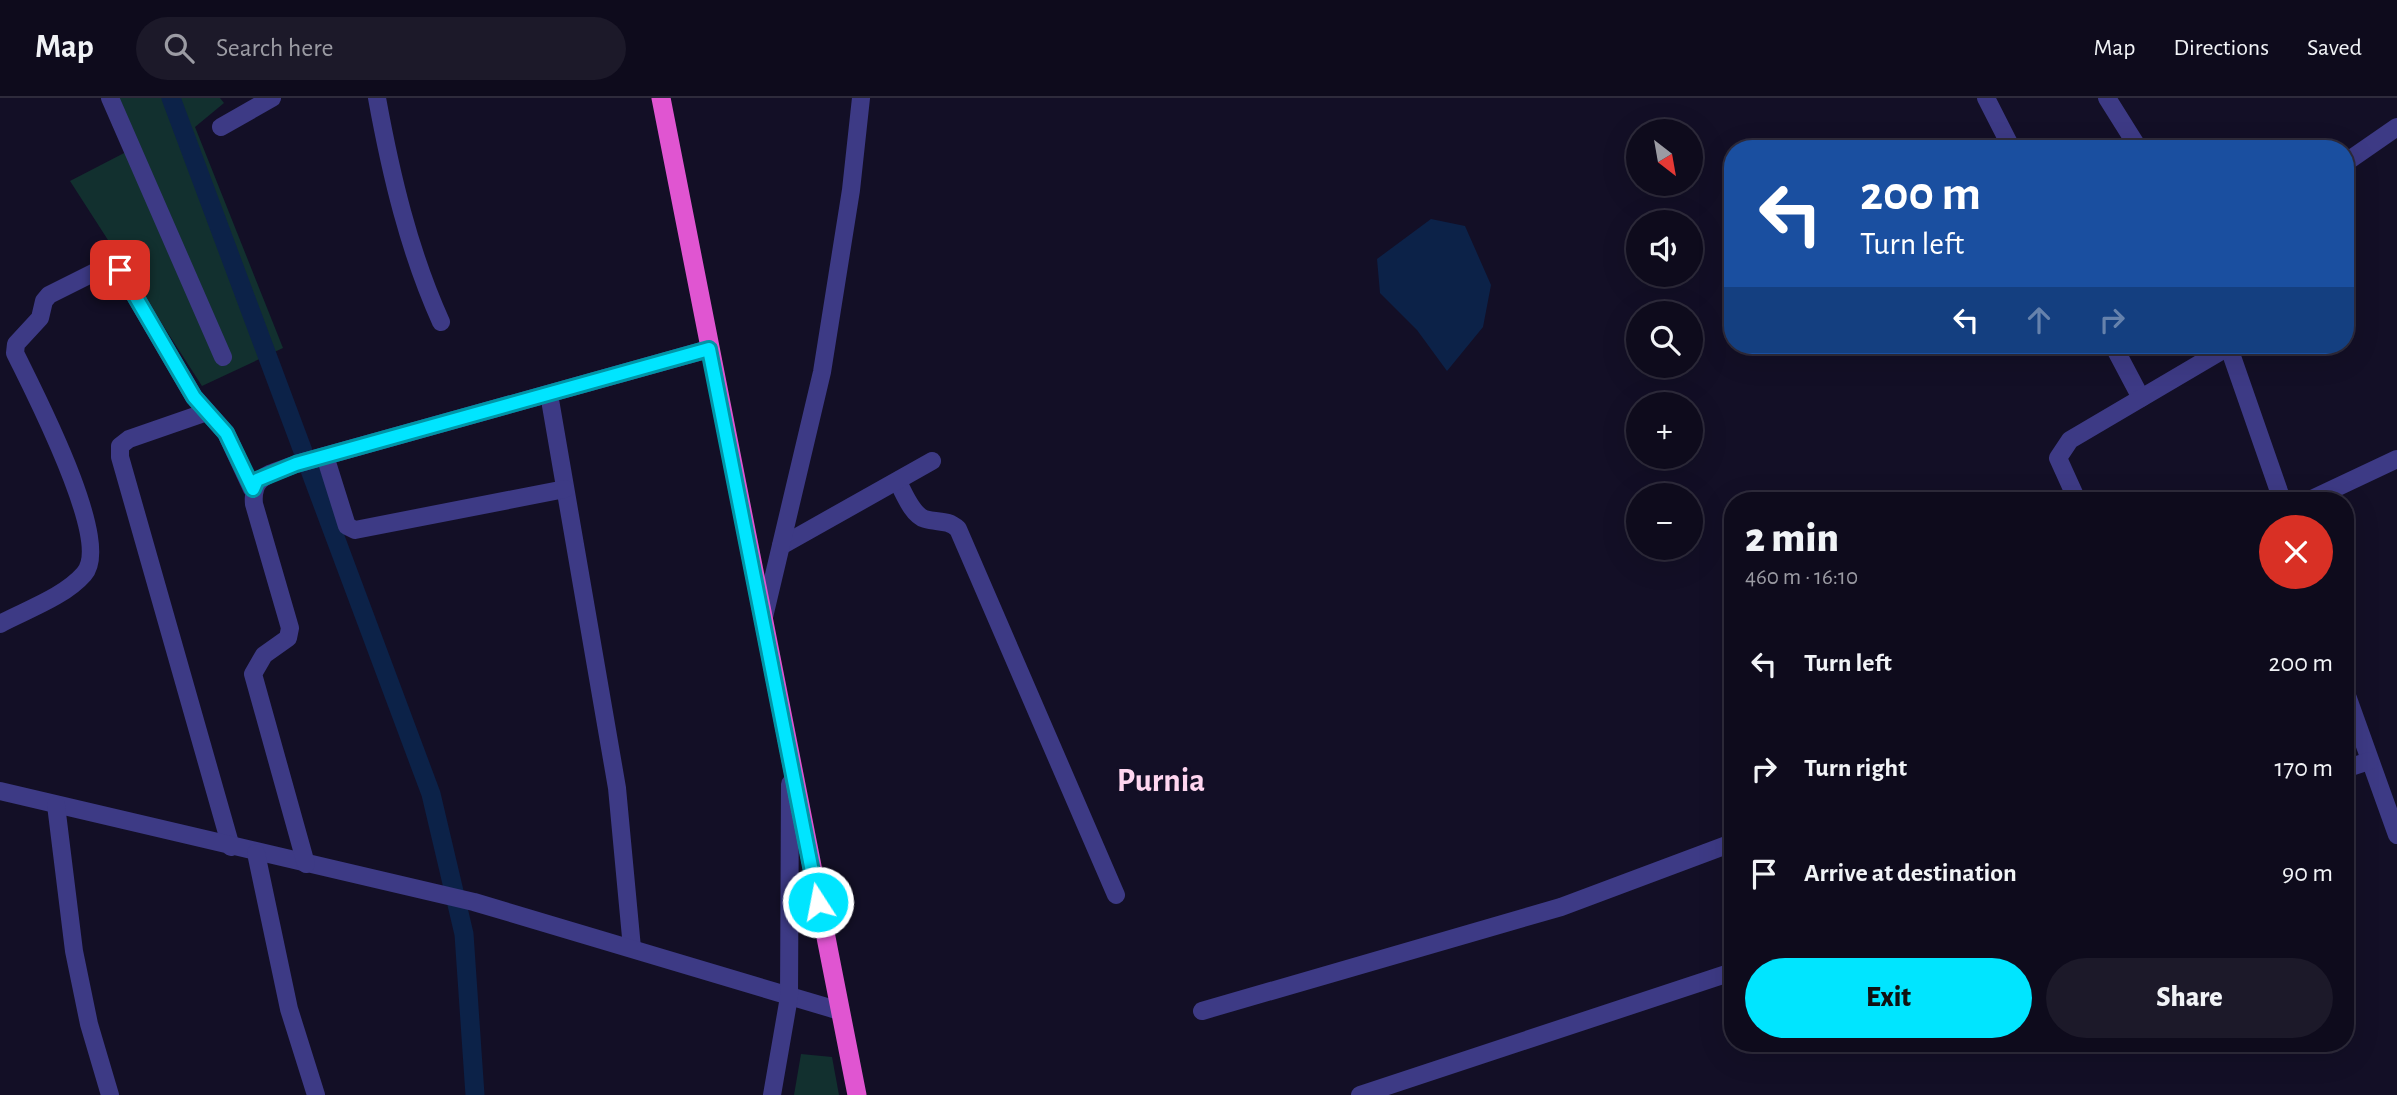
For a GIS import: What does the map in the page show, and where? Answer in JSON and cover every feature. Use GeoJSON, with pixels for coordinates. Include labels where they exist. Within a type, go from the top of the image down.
{"type":"FeatureCollection","features":[{"type":"Feature","properties":{"kind":"highway"},"geometry":{"type":"LineString","coordinates":[[660,98],[857,1095]]}},
{"type":"Feature","properties":{"kind":"street"},"geometry":{"type":"LineString","coordinates":[[110,98],[223,357]]}},
{"type":"Feature","properties":{"kind":"street"},"geometry":{"type":"LineString","coordinates":[[221,127],[272,98]]}},
{"type":"Feature","properties":{"kind":"street"},"geometry":{"type":"LineString","coordinates":[[377,98],[388,158],[420,275],[441,322]]}},
{"type":"Feature","properties":{"kind":"street"},"geometry":{"type":"LineString","coordinates":[[764,617],[822,372],[851,190],[861,98]]}},
{"type":"Feature","properties":{"kind":"street"},"geometry":{"type":"LineString","coordinates":[[1986,98],[2007,140]]}},
{"type":"Feature","properties":{"kind":"street"},"geometry":{"type":"LineString","coordinates":[[2112,100],[2133,140]]}},
{"type":"Feature","properties":{"kind":"street"},"geometry":{"type":"LineString","coordinates":[[2354,157],[2397,127]]}},
{"type":"Feature","properties":{"kind":"street"},"geometry":{"type":"LineString","coordinates":[[0,624],[63,590],[83,575],[92,555],[65,456],[16,353],[8,348],[40,318],[44,301],[49,295],[101,269],[113,267],[120,270],[205,413],[226,433],[253,489],[290,628],[288,638],[264,655],[253,674],[306,864]]}},
{"type":"Feature","properties":{"kind":"street"},"geometry":{"type":"LineString","coordinates":[[253,489],[257,480],[296,464],[709,349]]}},
{"type":"Feature","properties":{"kind":"street"},"geometry":{"type":"LineString","coordinates":[[2118,354],[2141,398]]}},
{"type":"Feature","properties":{"kind":"street"},"geometry":{"type":"LineString","coordinates":[[2073,492],[2058,458],[2061,449],[2070,440],[2215,354]]}},
{"type":"Feature","properties":{"kind":"street"},"geometry":{"type":"LineString","coordinates":[[2231,354],[2279,492]]}},
{"type":"Feature","properties":{"kind":"street"},"geometry":{"type":"LineString","coordinates":[[549,394],[617,788],[632,948]]}},
{"type":"Feature","properties":{"kind":"street"},"geometry":{"type":"LineString","coordinates":[[205,413],[129,439],[120,446],[120,457],[231,847]]}},
{"type":"Feature","properties":{"kind":"street"},"geometry":{"type":"LineString","coordinates":[[320,458],[347,526],[355,530],[565,489]]}},
{"type":"Feature","properties":{"kind":"street"},"geometry":{"type":"LineString","coordinates":[[2327,492],[2397,459]]}},
{"type":"Feature","properties":{"kind":"street"},"geometry":{"type":"LineString","coordinates":[[781,546],[932,461]]}},
{"type":"Feature","properties":{"kind":"street"},"geometry":{"type":"LineString","coordinates":[[898,482],[916,513],[923,519],[945,521],[958,529],[1116,895]]}},
{"type":"Feature","properties":{"kind":"street"},"geometry":{"type":"LineString","coordinates":[[2354,717],[2397,835]]}},
{"type":"Feature","properties":{"kind":"street"},"geometry":{"type":"LineString","coordinates":[[2354,766],[2369,761]]}},
{"type":"Feature","properties":{"kind":"street"},"geometry":{"type":"LineString","coordinates":[[772,1095],[789,997],[790,766]]}},
{"type":"Feature","properties":{"kind":"street"},"geometry":{"type":"LineString","coordinates":[[0,791],[474,902],[840,1011]]}},
{"type":"Feature","properties":{"kind":"street"},"geometry":{"type":"LineString","coordinates":[[57,804],[74,951],[89,1024],[110,1095]]}},
{"type":"Feature","properties":{"kind":"street"},"geometry":{"type":"LineString","coordinates":[[1202,1011],[1561,907],[1724,846]]}},
{"type":"Feature","properties":{"kind":"street"},"geometry":{"type":"LineString","coordinates":[[256,853],[289,1009],[316,1095]]}},
{"type":"Feature","properties":{"kind":"street"},"geometry":{"type":"LineString","coordinates":[[1360,1095],[1724,975]]}},
{"type":"Feature","properties":{"kind":"green space"},"geometry":{"type":"Polygon","coordinates":[[[101,98],[220,98],[224,103],[195,127],[283,348],[202,386],[70,181],[128,151],[101,98]]]}},
{"type":"Feature","properties":{"kind":"green space"},"geometry":{"type":"Polygon","coordinates":[[[801,1054],[832,1057],[839,1095],[794,1095],[801,1054]]]}},
{"type":"Feature","properties":{"kind":"water"},"geometry":{"type":"Polygon","coordinates":[[[1431,219],[1465,226],[1491,285],[1483,327],[1447,371],[1417,330],[1380,293],[1377,259],[1431,219]]]}},
{"type":"Feature","properties":{"kind":"waterway"},"geometry":{"type":"LineString","coordinates":[[171,98],[431,794],[464,934],[475,1095]]}},
{"type":"Feature","properties":{"kind":"district","name":"Purnia"},"geometry":{"type":"Point","coordinates":[1161,781]}},
{"type":"Feature","properties":{"kind":"route"},"geometry":{"type":"LineString","coordinates":[[120,270],[167,346],[194,397],[205,413],[226,433],[253,489],[257,480],[296,464],[709,349],[764,617],[790,766],[818,902]]}}]}
